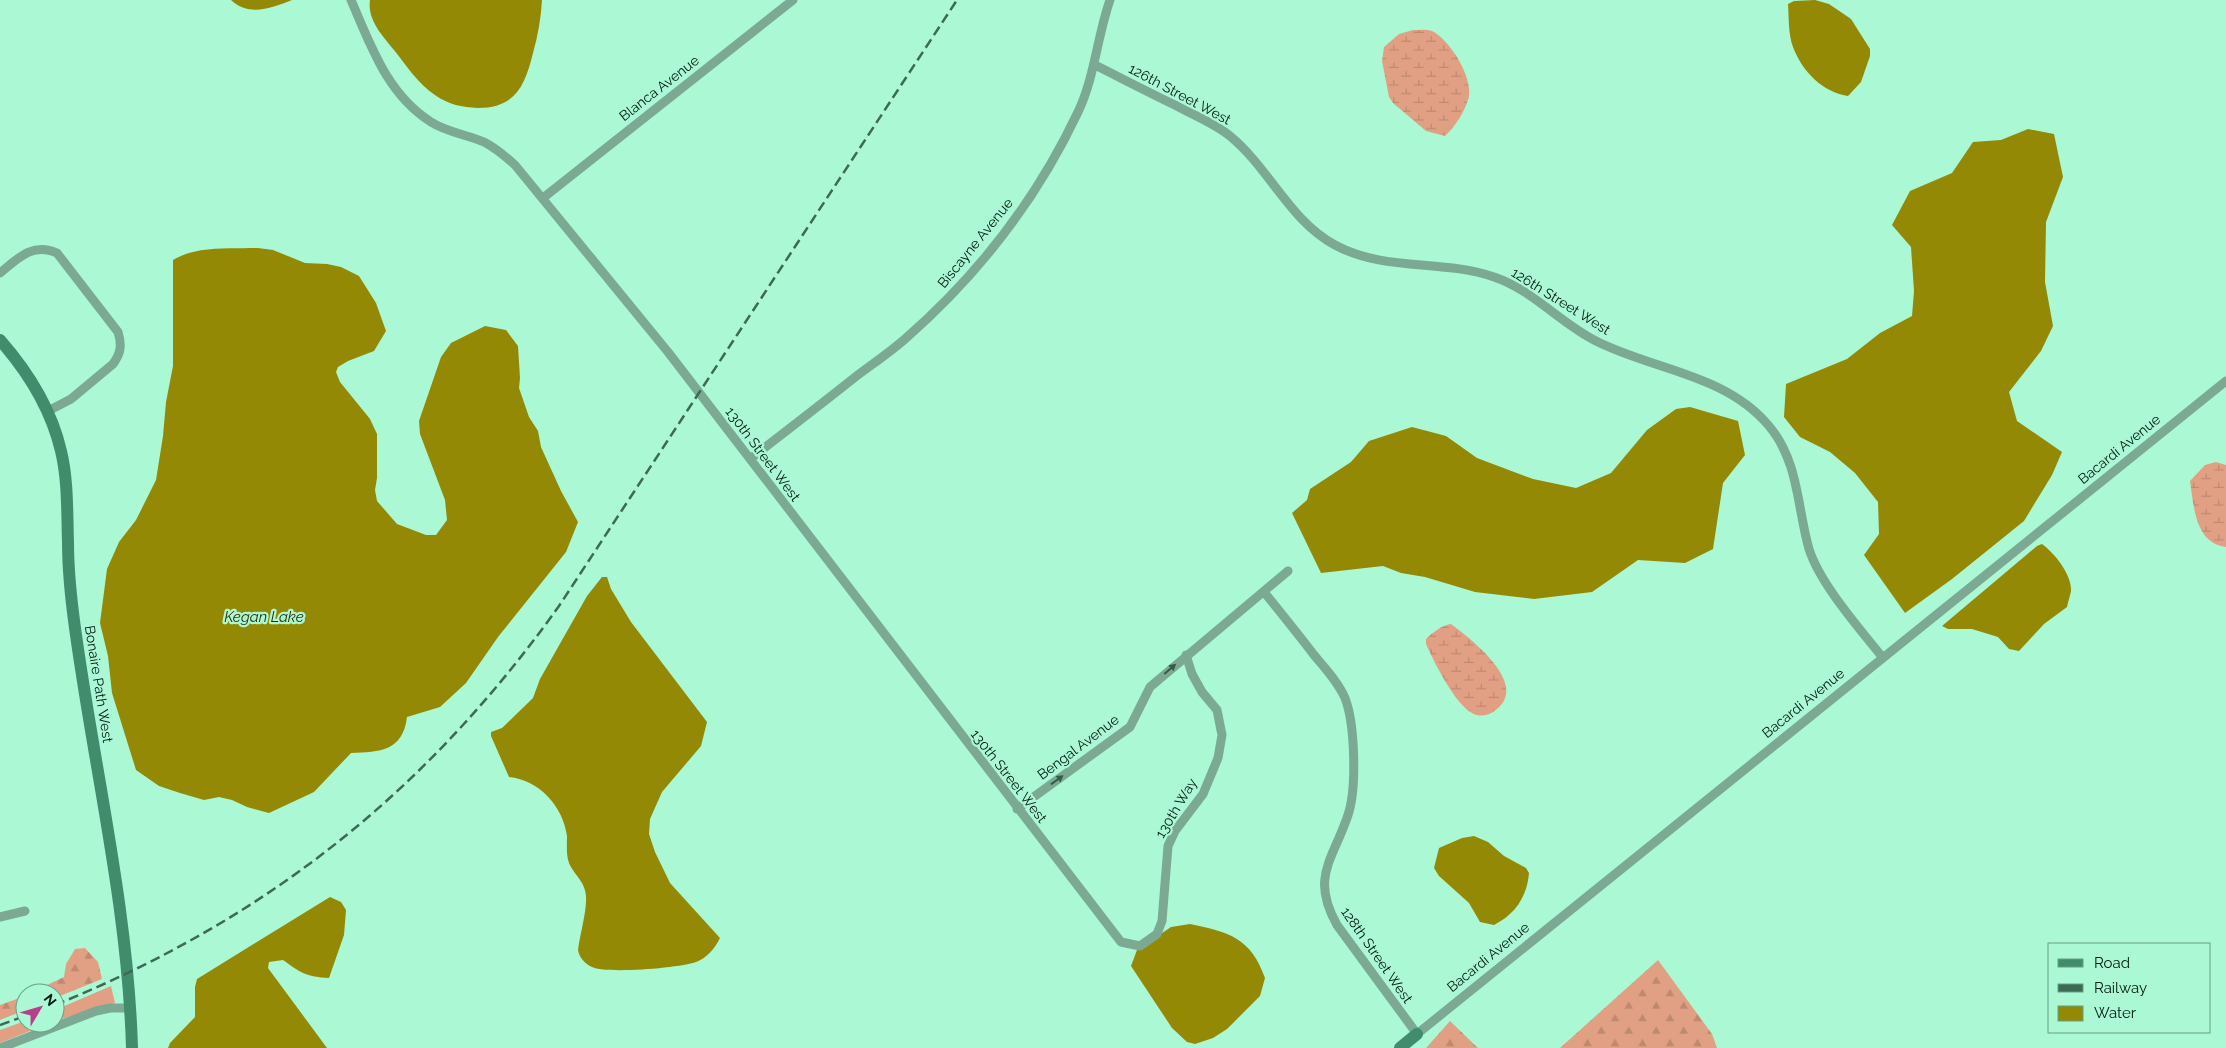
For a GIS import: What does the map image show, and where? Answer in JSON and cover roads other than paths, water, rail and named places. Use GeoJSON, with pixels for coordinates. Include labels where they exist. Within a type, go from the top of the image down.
{"type":"FeatureCollection","features":[{"type":"Feature","properties":{"kind":"street","name":"130th Street West"},"geometry":{"type":"LineString","coordinates":[[351,0],[379,64],[399,94],[432,123],[486,143],[515,165],[668,352],[1120,942],[1140,946]]}},
{"type":"Feature","properties":{"kind":"street","name":"Blanca Avenue"},"geometry":{"type":"LineString","coordinates":[[543,198],[793,0]]}},
{"type":"Feature","properties":{"kind":"street","name":"Biscayne Avenue"},"geometry":{"type":"LineString","coordinates":[[750,459],[904,340],[948,299],[980,263],[1017,216],[1049,166],[1078,111],[1095,65],[1110,0]]}},
{"type":"Feature","properties":{"kind":"street","name":"126th Street West"},"geometry":{"type":"LineString","coordinates":[[1095,65],[1205,121],[1229,136],[1256,161],[1296,216],[1315,233],[1337,246],[1382,262],[1455,267],[1496,277],[1525,292],[1569,325],[1597,342],[1716,386],[1745,402],[1770,427],[1788,457],[1795,479],[1810,550],[1820,574],[1882,658]]}},
{"type":"Feature","properties":{"kind":"street"},"geometry":{"type":"LineString","coordinates":[[0,273],[20,256],[33,249],[49,250],[57,254],[110,319],[118,332],[121,346],[118,357],[113,364],[71,399],[48,411]]}},
{"type":"Feature","properties":{"kind":"street","name":"Bonaire Path West"},"geometry":{"type":"LineString","coordinates":[[0,340],[33,382],[48,411],[61,452],[65,473],[71,602],[126,955],[132,1048]]}},
{"type":"Feature","properties":{"kind":"street","name":"Bacardi Avenue"},"geometry":{"type":"LineString","coordinates":[[1400,1048],[2226,381]]}},
{"type":"Feature","properties":{"kind":"street","name":"Bengal Avenue"},"geometry":{"type":"LineString","coordinates":[[1017,809],[1130,727],[1150,687],[1288,571]]}},
{"type":"Feature","properties":{"kind":"street","name":"128th Street West"},"geometry":{"type":"LineString","coordinates":[[1264,592],[1335,680],[1351,719],[1354,790],[1349,814],[1325,872],[1323,890],[1327,908],[1336,925],[1417,1034]]}},
{"type":"Feature","properties":{"kind":"street","name":"130th Way"},"geometry":{"type":"LineString","coordinates":[[1140,946],[1157,934],[1162,921],[1168,846],[1175,831],[1203,794],[1218,758],[1222,735],[1217,710],[1196,680],[1186,655]]}},
{"type":"Feature","properties":{"kind":"street"},"geometry":{"type":"LineString","coordinates":[[0,917],[25,911]]}},
{"type":"Feature","properties":{"kind":"street"},"geometry":{"type":"LineString","coordinates":[[0,1048],[96,1011],[110,1008],[130,1008]]}},
{"type":"Feature","properties":{"kind":"water"},"geometry":{"type":"Polygon","coordinates":[[[231,0],[292,0],[277,6],[253,10],[238,5],[231,0]]]}},
{"type":"Feature","properties":{"kind":"water"},"geometry":{"type":"Polygon","coordinates":[[[370,0],[542,0],[536,40],[530,65],[522,84],[510,99],[502,104],[491,107],[461,106],[440,98],[429,91],[418,80],[381,33],[373,21],[370,0]]]}},
{"type":"Feature","properties":{"kind":"water"},"geometry":{"type":"Polygon","coordinates":[[[1815,0],[1829,4],[1851,19],[1870,49],[1870,56],[1861,82],[1848,96],[1830,90],[1814,79],[1797,56],[1791,42],[1788,4],[1794,1],[1815,0]]]}},
{"type":"Feature","properties":{"kind":"water"},"geometry":{"type":"Polygon","coordinates":[[[2028,129],[2054,134],[2063,177],[2046,222],[2045,282],[2053,326],[2041,351],[2009,392],[2017,421],[2062,452],[2052,475],[2024,521],[1952,579],[1905,613],[1864,555],[1879,534],[1878,502],[1855,473],[1830,452],[1800,437],[1784,417],[1786,384],[1847,359],[1880,333],[1912,316],[1914,291],[1911,247],[1892,225],[1910,191],[1952,173],[1973,142],[2001,140],[2028,129]]]}},
{"type":"Feature","properties":{"kind":"water","name":"Kegan Lake"},"geometry":{"type":"Polygon","coordinates":[[[258,248],[273,250],[305,263],[341,267],[359,276],[376,303],[386,331],[374,351],[348,361],[338,367],[336,372],[340,382],[370,419],[377,434],[377,478],[375,490],[377,501],[397,524],[426,535],[436,535],[447,520],[445,500],[420,434],[419,421],[441,357],[451,343],[485,326],[506,330],[518,346],[519,388],[529,417],[538,431],[541,447],[561,491],[578,522],[566,552],[498,637],[466,683],[440,707],[407,717],[401,737],[395,743],[380,750],[351,753],[314,792],[269,813],[219,797],[204,800],[180,793],[159,786],[136,770],[112,693],[108,656],[100,623],[107,569],[119,542],[136,520],[156,480],[166,402],[173,366],[173,260],[183,255],[203,250],[258,248]]]}},
{"type":"Feature","properties":{"kind":"water"},"geometry":{"type":"Polygon","coordinates":[[[1690,407],[1738,421],[1745,455],[1723,483],[1713,549],[1685,563],[1638,560],[1592,592],[1534,599],[1475,592],[1425,577],[1401,573],[1383,566],[1321,573],[1292,513],[1307,500],[1310,489],[1351,462],[1369,441],[1412,427],[1446,436],[1477,458],[1533,479],[1576,488],[1611,473],[1647,430],[1676,409],[1690,407]]]}},
{"type":"Feature","properties":{"kind":"water"},"geometry":{"type":"Polygon","coordinates":[[[2042,544],[2057,558],[2069,578],[2071,591],[2067,607],[2044,624],[2019,651],[2009,649],[1998,637],[1972,629],[1948,629],[1942,626],[2037,546],[2042,544]]]}},
{"type":"Feature","properties":{"kind":"water"},"geometry":{"type":"Polygon","coordinates":[[[602,577],[607,577],[611,589],[631,622],[707,722],[701,746],[662,792],[650,819],[649,834],[655,852],[670,883],[720,938],[707,955],[696,962],[688,964],[612,970],[592,967],[583,960],[578,950],[586,896],[582,882],[569,863],[565,825],[548,796],[530,783],[509,777],[491,736],[491,732],[502,728],[533,698],[540,679],[587,596],[602,577]]]}},
{"type":"Feature","properties":{"kind":"water"},"geometry":{"type":"Polygon","coordinates":[[[1474,836],[1488,842],[1504,856],[1526,868],[1529,873],[1526,889],[1519,904],[1502,921],[1494,925],[1480,922],[1469,903],[1439,876],[1434,868],[1439,848],[1462,838],[1474,836]]]}},
{"type":"Feature","properties":{"kind":"water"},"geometry":{"type":"Polygon","coordinates":[[[330,897],[341,902],[346,910],[344,935],[329,978],[304,974],[283,960],[269,962],[268,968],[327,1048],[168,1048],[170,1043],[195,1017],[195,987],[197,979],[330,897]]]}},
{"type":"Feature","properties":{"kind":"water"},"geometry":{"type":"Polygon","coordinates":[[[1190,924],[1216,930],[1237,939],[1253,954],[1265,978],[1260,996],[1227,1029],[1213,1038],[1195,1044],[1187,1042],[1172,1028],[1131,966],[1137,950],[1171,927],[1190,924]]]}},
{"type":"Feature","properties":{"kind":"railway"},"geometry":{"type":"LineString","coordinates":[[65,1001],[132,971],[204,933],[273,890],[337,843],[397,791],[454,735],[508,673],[559,606],[957,0]]}},
{"type":"Feature","properties":{"kind":"railway"},"geometry":{"type":"LineString","coordinates":[[0,1025],[15,1020]]}}]}
